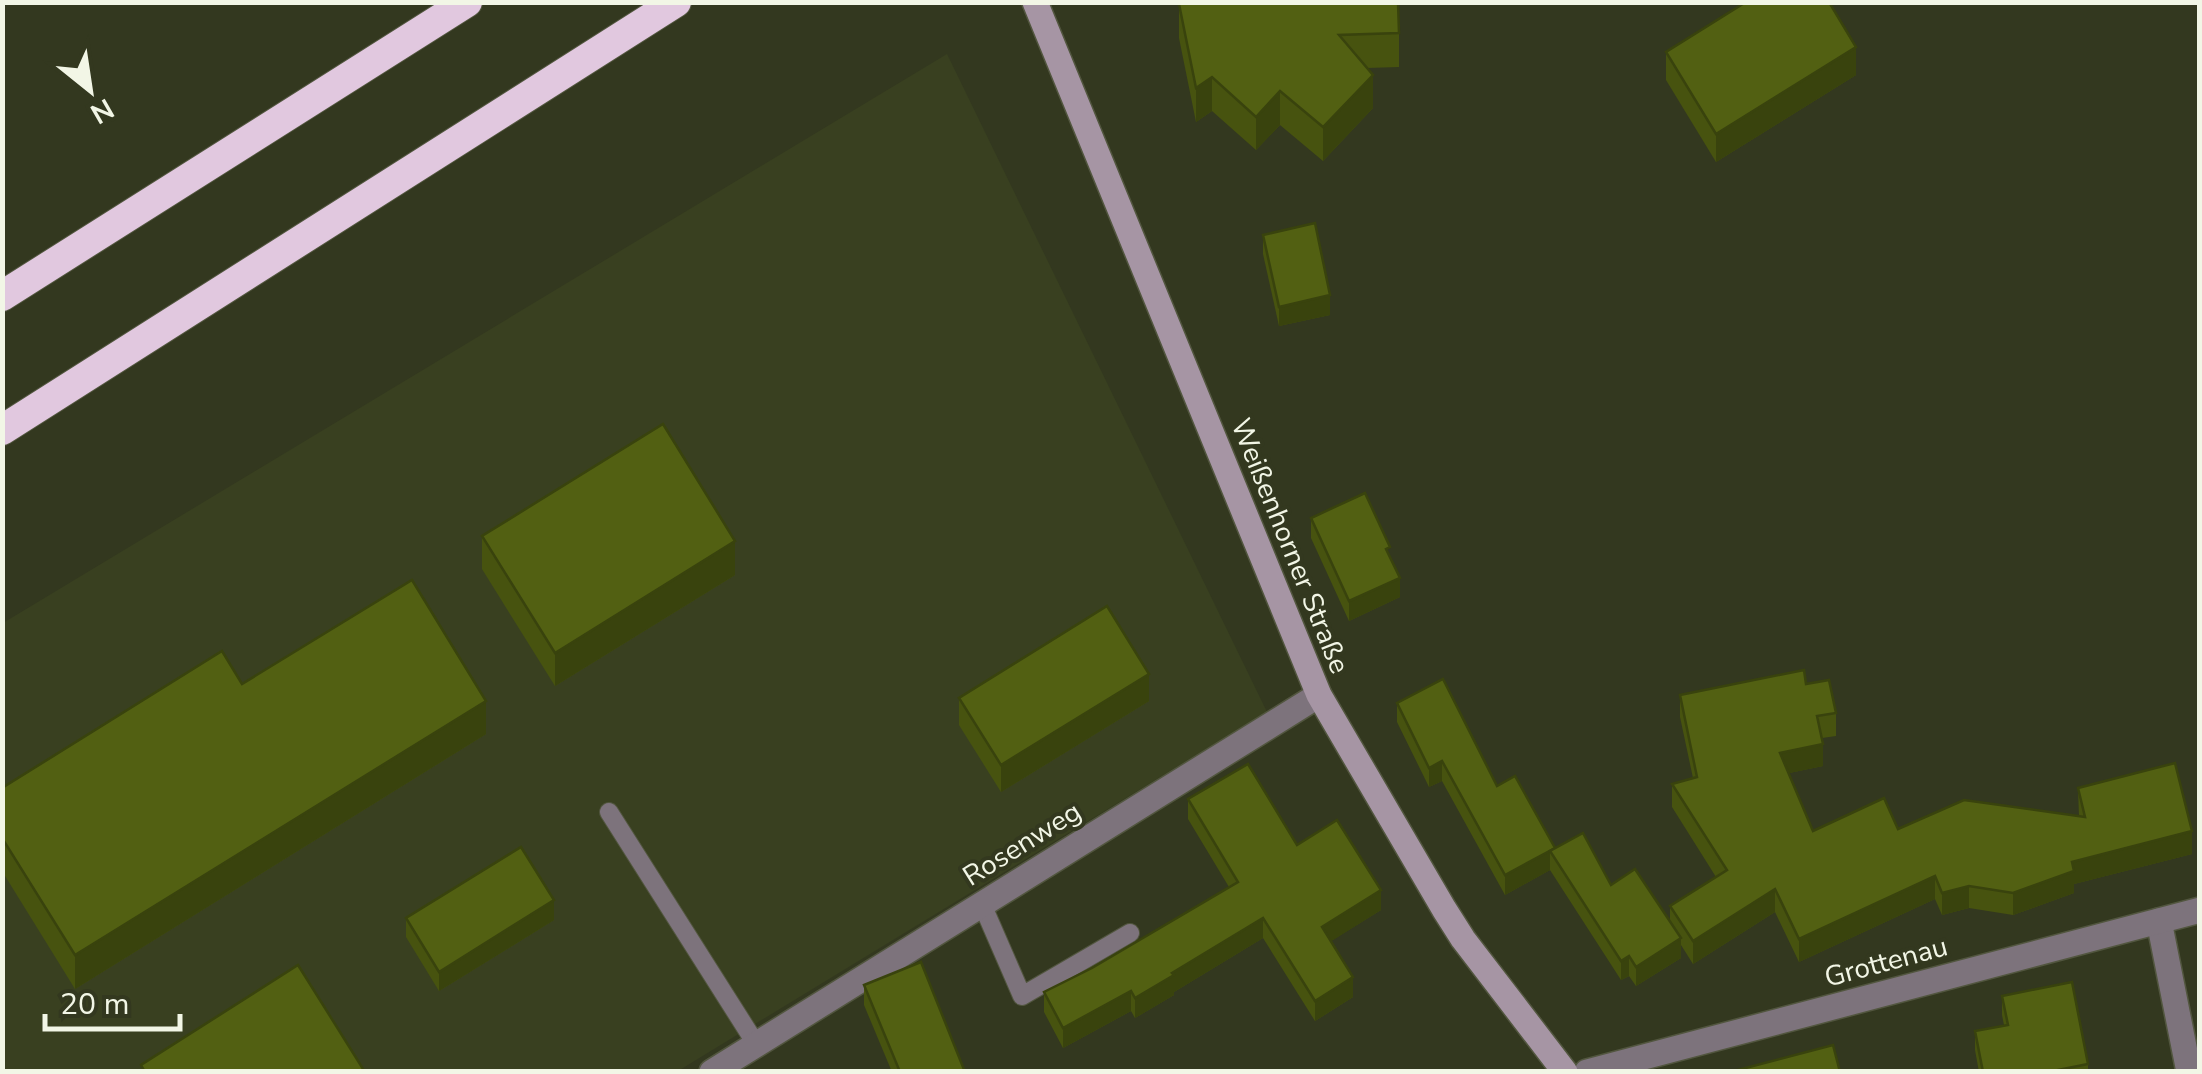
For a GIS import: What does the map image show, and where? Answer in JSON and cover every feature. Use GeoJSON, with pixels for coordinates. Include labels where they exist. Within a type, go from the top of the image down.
{"type":"FeatureCollection","features":[{"type":"Feature","properties":{"kind":"highway"},"geometry":{"type":"LineString","coordinates":[[2,296],[468,2]]}},
{"type":"Feature","properties":{"kind":"highway"},"geometry":{"type":"LineString","coordinates":[[2,430],[676,2]]}},
{"type":"Feature","properties":{"kind":"main road","name":"Weißenhorner Straße"},"geometry":{"type":"LineString","coordinates":[[1035,2],[1319,695],[1463,939],[1564,1072]]}},
{"type":"Feature","properties":{"kind":"street","name":"Rosenweg"},"geometry":{"type":"LineString","coordinates":[[712,1072],[1319,695]]}},
{"type":"Feature","properties":{"kind":"street","name":"Grottenau"},"geometry":{"type":"LineString","coordinates":[[1587,1072],[2200,910]]}},
{"type":"Feature","properties":{"kind":"street"},"geometry":{"type":"LineString","coordinates":[[2159,921],[2188,1072]]}},
{"type":"Feature","properties":{"kind":"lane"},"geometry":{"type":"LineString","coordinates":[[610,812],[756,1044]]}},
{"type":"Feature","properties":{"kind":"lane"},"geometry":{"type":"LineString","coordinates":[[982,904],[1022,996],[1130,933]]}},
{"type":"Feature","properties":{"kind":"shaded area"},"geometry":{"type":"Polygon","coordinates":[[[947,54],[1267,712],[678,1071],[3,1072],[3,623],[947,54]]]}},
{"type":"Feature","properties":{"kind":"building"},"geometry":{"type":"Polygon","coordinates":[[[1398,2],[1399,33],[1339,35],[1373,75],[1323,127],[1280,91],[1256,117],[1212,77],[1196,88],[1179,4],[1398,2]]]}},
{"type":"Feature","properties":{"kind":"building"},"geometry":{"type":"Polygon","coordinates":[[[1746,2],[1829,2],[1856,47],[1716,134],[1666,52],[1746,2]]]}},
{"type":"Feature","properties":{"kind":"building"},"geometry":{"type":"Polygon","coordinates":[[[1315,223],[1330,295],[1279,307],[1263,235],[1315,223]]]}},
{"type":"Feature","properties":{"kind":"building"},"geometry":{"type":"Polygon","coordinates":[[[663,424],[735,541],[555,653],[482,536],[663,424]]]}},
{"type":"Feature","properties":{"kind":"building"},"geometry":{"type":"Polygon","coordinates":[[[1365,493],[1400,578],[1349,601],[1311,518],[1365,493]]]}},
{"type":"Feature","properties":{"kind":"building"},"geometry":{"type":"Polygon","coordinates":[[[412,580],[486,701],[75,955],[2,838],[2,788],[222,651],[242,684],[412,580]]]}},
{"type":"Feature","properties":{"kind":"building"},"geometry":{"type":"Polygon","coordinates":[[[1107,606],[1149,674],[1001,765],[959,698],[1107,606]]]}},
{"type":"Feature","properties":{"kind":"building"},"geometry":{"type":"Polygon","coordinates":[[[1804,670],[1806,684],[1829,680],[1836,713],[1817,716],[1823,744],[1780,753],[1813,831],[1884,798],[1898,829],[1964,800],[2085,817],[2078,788],[2175,763],[2192,831],[2072,862],[2074,871],[2013,893],[1969,886],[1942,893],[1935,876],[1799,939],[1775,889],[1693,941],[1670,906],[1727,870],[1672,784],[1697,777],[1680,695],[1804,670]]]}},
{"type":"Feature","properties":{"kind":"building"},"geometry":{"type":"Polygon","coordinates":[[[1443,679],[1497,786],[1515,776],[1555,848],[1505,875],[1442,761],[1429,768],[1397,703],[1443,679]]]}},
{"type":"Feature","properties":{"kind":"building"},"geometry":{"type":"Polygon","coordinates":[[[1248,764],[1297,845],[1337,820],[1381,890],[1322,927],[1353,977],[1315,1001],[1263,918],[1135,998],[1131,991],[1063,1028],[1044,992],[1238,882],[1188,799],[1248,764]]]}},
{"type":"Feature","properties":{"kind":"building"},"geometry":{"type":"Polygon","coordinates":[[[1583,833],[1611,885],[1635,869],[1681,938],[1636,967],[1629,956],[1621,961],[1550,851],[1583,833]]]}},
{"type":"Feature","properties":{"kind":"building"},"geometry":{"type":"Polygon","coordinates":[[[521,847],[554,900],[439,972],[406,918],[521,847]]]}},
{"type":"Feature","properties":{"kind":"building"},"geometry":{"type":"Polygon","coordinates":[[[921,962],[965,1072],[900,1072],[864,985],[921,962]]]}},
{"type":"Feature","properties":{"kind":"building"},"geometry":{"type":"Polygon","coordinates":[[[298,965],[365,1072],[145,1072],[141,1065],[298,965]]]}},
{"type":"Feature","properties":{"kind":"building"},"geometry":{"type":"Polygon","coordinates":[[[2072,982],[2088,1064],[2048,1072],[1983,1072],[1975,1031],[2008,1025],[2002,996],[2072,982]]]}},
{"type":"Feature","properties":{"kind":"building"},"geometry":{"type":"Polygon","coordinates":[[[1833,1045],[1840,1072],[1734,1071],[1833,1045]]]}}]}
